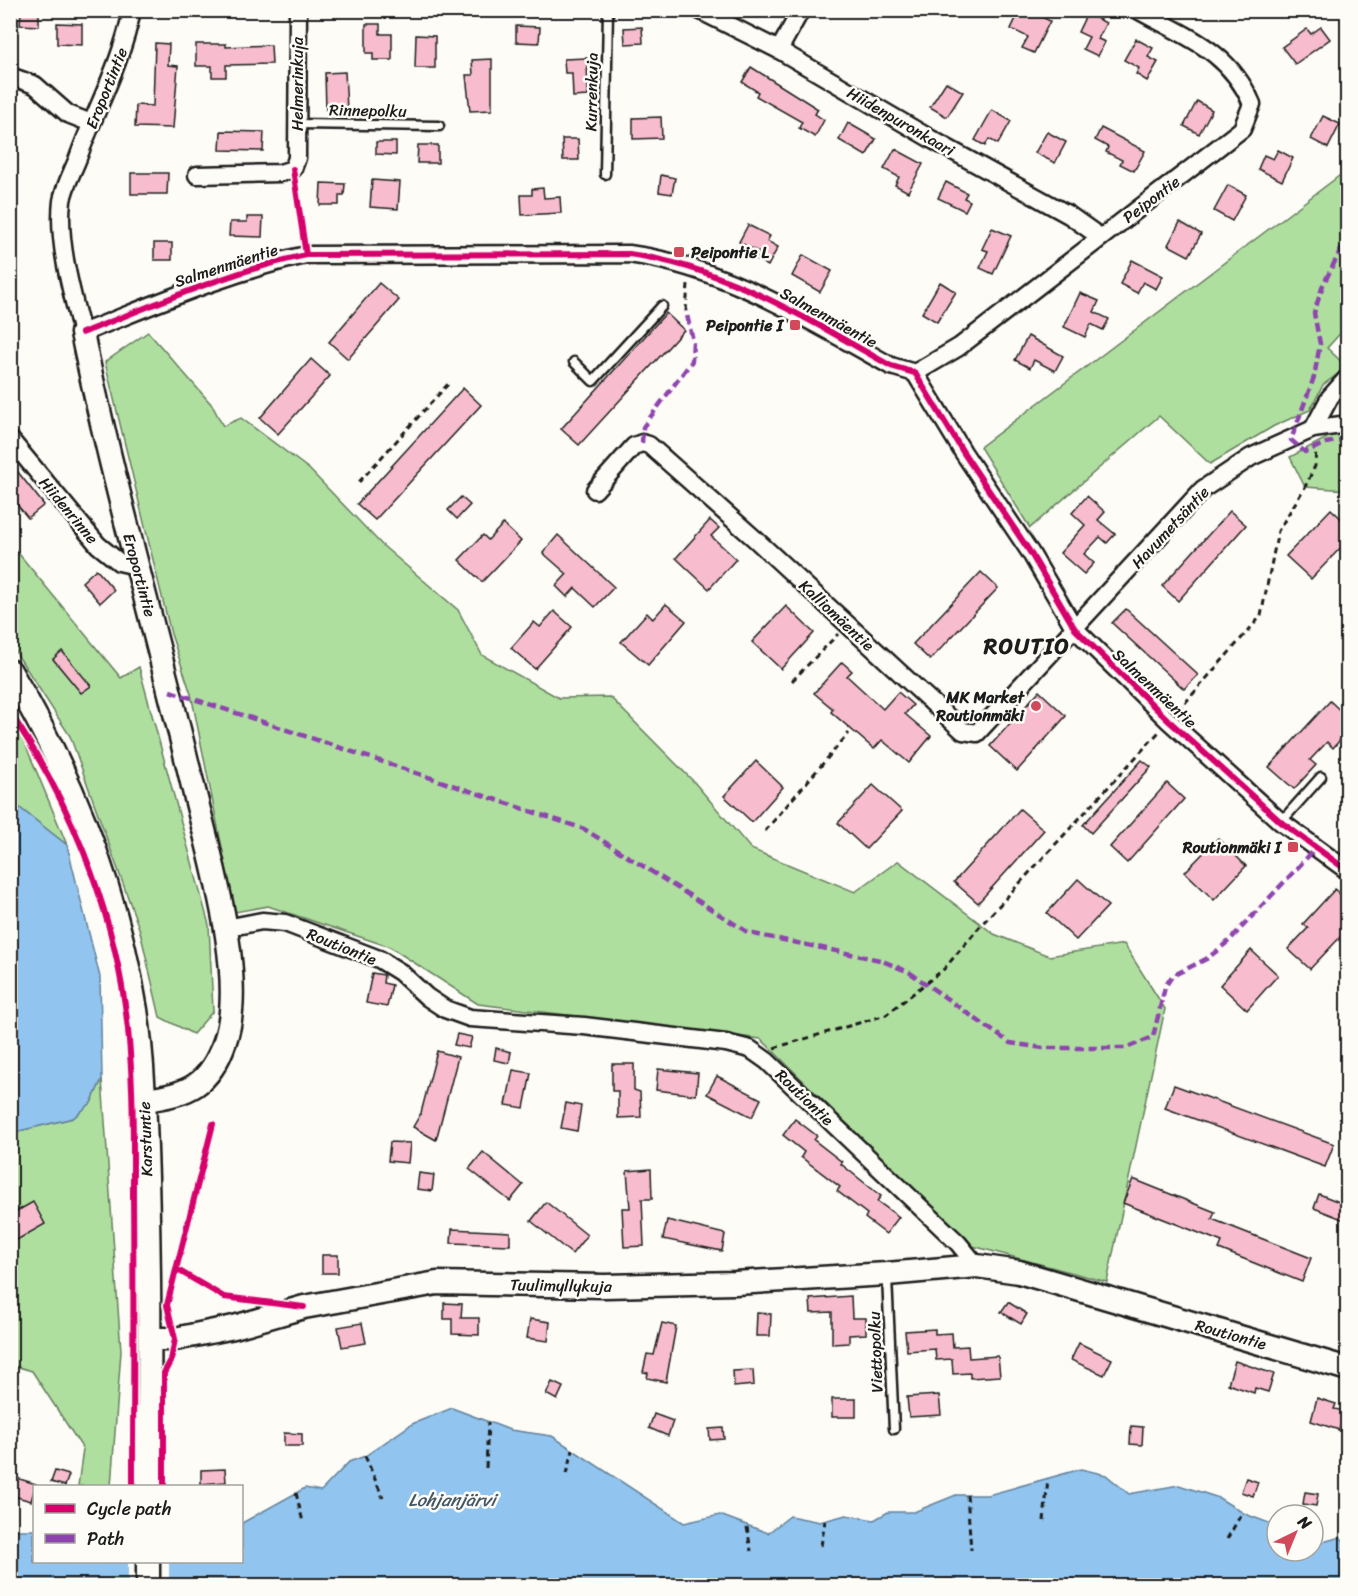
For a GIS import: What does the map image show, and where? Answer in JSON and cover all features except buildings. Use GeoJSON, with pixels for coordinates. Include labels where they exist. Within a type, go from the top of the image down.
{"type":"FeatureCollection","features":[{"type":"Feature","properties":{"kind":"street","name":"Eroportintie"},"geometry":{"type":"LineString","coordinates":[[132,10],[117,64],[91,123],[62,199],[62,225],[72,294],[101,425],[138,566],[226,928],[232,992],[226,1040],[215,1065],[195,1088],[165,1098],[144,1100]]}},
{"type":"Feature","properties":{"kind":"street","name":"Helmerinkuja"},"geometry":{"type":"LineString","coordinates":[[197,175],[280,173],[293,169],[297,158],[298,10]]}},
{"type":"Feature","properties":{"kind":"street","name":"Hiidenpuronkaari"},"geometry":{"type":"LineString","coordinates":[[699,10],[778,50],[931,139],[1070,215],[1100,237]]}},
{"type":"Feature","properties":{"kind":"street"},"geometry":{"type":"LineString","coordinates":[[778,50],[801,10]]}},
{"type":"Feature","properties":{"kind":"street","name":"Peipontie"},"geometry":{"type":"LineString","coordinates":[[915,373],[959,347],[1242,129],[1252,104],[1242,82],[1230,66],[1207,49],[1138,10]]}},
{"type":"Feature","properties":{"kind":"street"},"geometry":{"type":"LineString","coordinates":[[10,76],[35,85],[68,114],[91,123]]}},
{"type":"Feature","properties":{"kind":"street","name":"Salmenmäentie"},"geometry":{"type":"LineString","coordinates":[[82,333],[210,282],[262,264],[306,255],[629,254],[669,259],[742,285],[891,366],[915,373],[963,452],[1030,552],[1075,629],[1169,721],[1281,822],[1347,871]]}},
{"type":"Feature","properties":{"kind":"street"},"geometry":{"type":"LineString","coordinates":[[1313,429],[1330,397],[1347,377]]}},
{"type":"Feature","properties":{"kind":"street","name":"Havumetsäntie"},"geometry":{"type":"LineString","coordinates":[[1075,629],[1203,489],[1251,457],[1313,429],[1347,424]]}},
{"type":"Feature","properties":{"kind":"street","name":"Hiidenrinne"},"geometry":{"type":"LineString","coordinates":[[10,439],[99,546],[119,562],[138,566]]}},
{"type":"Feature","properties":{"kind":"street","name":"Kalliomäentie"},"geometry":{"type":"LineString","coordinates":[[595,490],[634,446],[642,443],[650,445],[963,731],[977,733],[1075,629]]}},
{"type":"Feature","properties":{"kind":"street","name":"Karstuntie"},"geometry":{"type":"LineString","coordinates":[[10,671],[57,760],[108,889],[136,1010],[144,1100],[150,1339],[148,1485]]}},
{"type":"Feature","properties":{"kind":"street","name":"Routiontie"},"geometry":{"type":"LineString","coordinates":[[226,928],[262,921],[285,923],[378,959],[400,972],[427,997],[470,1018],[584,1026],[726,1043],[750,1049],[767,1061],[958,1243],[977,1266],[1019,1272],[1347,1369]]}},
{"type":"Feature","properties":{"kind":"street","name":"Tuulimyllykuja"},"geometry":{"type":"LineString","coordinates":[[150,1339],[176,1339],[315,1305],[437,1283],[605,1286],[735,1283],[977,1266]]}},
{"type":"Feature","properties":{"kind":"street"},"geometry":{"type":"LineString","coordinates":[[148,1563],[148,1586]]}},
{"type":"Feature","properties":{"kind":"lane","name":"Kurrenkuja"},"geometry":{"type":"LineString","coordinates":[[605,174],[608,10]]}},
{"type":"Feature","properties":{"kind":"lane","name":"Rinnepolku"},"geometry":{"type":"LineString","coordinates":[[297,124],[439,126]]}},
{"type":"Feature","properties":{"kind":"lane"},"geometry":{"type":"LineString","coordinates":[[574,362],[593,381],[662,306]]}},
{"type":"Feature","properties":{"kind":"lane"},"geometry":{"type":"LineString","coordinates":[[1281,822],[1321,777]]}},
{"type":"Feature","properties":{"kind":"lane","name":"Viettopolku"},"geometry":{"type":"LineString","coordinates":[[887,1274],[894,1429]]}},
{"type":"Feature","properties":{"kind":"path"},"geometry":{"type":"LineString","coordinates":[[686,310],[688,279]]}},
{"type":"Feature","properties":{"kind":"path"},"geometry":{"type":"LineString","coordinates":[[359,482],[450,382]]}},
{"type":"Feature","properties":{"kind":"path"},"geometry":{"type":"LineString","coordinates":[[1175,715],[1261,616],[1278,531],[1315,466],[1316,447]]}},
{"type":"Feature","properties":{"kind":"path"},"geometry":{"type":"LineString","coordinates":[[792,681],[847,624]]}},
{"type":"Feature","properties":{"kind":"path"},"geometry":{"type":"LineString","coordinates":[[750,1049],[782,1047],[886,1016],[944,969],[982,924],[1160,732]]}},
{"type":"Feature","properties":{"kind":"path"},"geometry":{"type":"LineString","coordinates":[[765,831],[849,733]]}},
{"type":"Feature","properties":{"kind":"path"},"geometry":{"type":"LineString","coordinates":[[486,1468],[488,1422]]}},
{"type":"Feature","properties":{"kind":"path"},"geometry":{"type":"LineString","coordinates":[[567,1474],[573,1450]]}},
{"type":"Feature","properties":{"kind":"path"},"geometry":{"type":"LineString","coordinates":[[365,1456],[383,1498]]}},
{"type":"Feature","properties":{"kind":"path"},"geometry":{"type":"LineString","coordinates":[[1044,1521],[1048,1479]]}},
{"type":"Feature","properties":{"kind":"path"},"geometry":{"type":"LineString","coordinates":[[296,1493],[303,1522]]}},
{"type":"Feature","properties":{"kind":"path"},"geometry":{"type":"LineString","coordinates":[[967,1495],[970,1550]]}},
{"type":"Feature","properties":{"kind":"path"},"geometry":{"type":"LineString","coordinates":[[1227,1539],[1242,1513]]}},
{"type":"Feature","properties":{"kind":"path"},"geometry":{"type":"LineString","coordinates":[[821,1546],[825,1521]]}},
{"type":"Feature","properties":{"kind":"path"},"geometry":{"type":"LineString","coordinates":[[747,1527],[751,1551]]}},
{"type":"Feature","properties":{"kind":"green space"},"geometry":{"type":"Polygon","coordinates":[[[1347,170],[1347,326],[1327,348],[1347,367],[1323,385],[1310,410],[1274,426],[1210,464],[1159,416],[1030,528],[980,447],[1347,170]]]}},
{"type":"Feature","properties":{"kind":"green space"},"geometry":{"type":"Polygon","coordinates":[[[148,332],[212,405],[223,426],[241,418],[309,469],[382,545],[458,610],[482,655],[559,698],[610,697],[694,782],[751,849],[855,892],[898,861],[994,934],[1049,956],[1124,944],[1165,1009],[1107,1282],[969,1245],[761,1039],[478,1004],[390,947],[268,906],[235,912],[191,694],[171,634],[105,362],[148,332]]]}},
{"type":"Feature","properties":{"kind":"green space"},"geometry":{"type":"Polygon","coordinates":[[[1342,430],[1347,430],[1347,490],[1305,487],[1290,457],[1342,430]]]}},
{"type":"Feature","properties":{"kind":"green space"},"geometry":{"type":"Polygon","coordinates":[[[10,543],[121,678],[139,667],[209,925],[213,1011],[193,1034],[160,1017],[140,931],[70,736],[11,645],[10,543]]]}},
{"type":"Feature","properties":{"kind":"green space"},"geometry":{"type":"Polygon","coordinates":[[[11,710],[67,845],[11,801],[11,710]]]}},
{"type":"Feature","properties":{"kind":"green space"},"geometry":{"type":"Polygon","coordinates":[[[102,1079],[121,1351],[111,1485],[78,1485],[83,1449],[32,1371],[11,1365],[10,1133],[73,1118],[91,1103],[102,1079]]]}},
{"type":"Feature","properties":{"kind":"water"},"geometry":{"type":"Polygon","coordinates":[[[11,801],[67,845],[100,977],[102,1079],[91,1103],[73,1118],[11,1133],[11,801]]]}},
{"type":"Feature","properties":{"kind":"water","name":"Lohjanjärvi"},"geometry":{"type":"Polygon","coordinates":[[[452,1408],[510,1430],[552,1436],[684,1523],[720,1515],[768,1533],[790,1516],[820,1522],[846,1515],[874,1520],[888,1512],[914,1512],[956,1495],[988,1495],[1081,1469],[1106,1475],[1129,1494],[1179,1485],[1219,1498],[1245,1514],[1265,1522],[1265,1563],[1325,1563],[1325,1541],[1340,1537],[1347,1544],[1348,1585],[11,1586],[10,1530],[33,1530],[33,1563],[127,1563],[131,1566],[156,1563],[243,1563],[243,1522],[305,1488],[321,1491],[349,1462],[365,1456],[412,1424],[452,1408]]]}},
{"type":"Feature","properties":{"kind":"pier"},"geometry":{"type":"Polygon","coordinates":[[[128,1563],[169,1563],[169,1586],[128,1585],[128,1563]]]}},
{"type":"Feature","properties":{"kind":"marked path"},"geometry":{"type":"LineString","coordinates":[[1348,236],[1323,285],[1314,313],[1320,344],[1314,377],[1291,440],[1305,452],[1326,443],[1348,439]]}},
{"type":"Feature","properties":{"kind":"marked path"},"geometry":{"type":"LineString","coordinates":[[642,443],[643,427],[692,361],[693,341],[686,311]]}},
{"type":"Feature","properties":{"kind":"marked path"},"geometry":{"type":"LineString","coordinates":[[170,691],[584,829],[749,933],[880,960],[909,972],[1010,1043],[1043,1048],[1126,1048],[1153,1037],[1165,987],[1172,976],[1208,958],[1229,941],[1316,848]]}},
{"type":"Feature","properties":{"kind":"cycle path"},"geometry":{"type":"LineString","coordinates":[[293,169],[306,255]]}},
{"type":"Feature","properties":{"kind":"cycle path"},"geometry":{"type":"LineString","coordinates":[[82,333],[220,280],[306,255],[629,254],[699,270],[732,283],[796,313],[891,366],[915,373],[963,452],[1030,552],[1075,629],[1169,721],[1281,822],[1348,871]]}},
{"type":"Feature","properties":{"kind":"cycle path"},"geometry":{"type":"LineString","coordinates":[[10,712],[50,780],[84,852],[109,927],[125,1005],[133,1124],[133,1485]]}},
{"type":"Feature","properties":{"kind":"cycle path"},"geometry":{"type":"LineString","coordinates":[[164,1485],[164,1373],[171,1360],[175,1339],[167,1305],[213,1124]]}},
{"type":"Feature","properties":{"kind":"cycle path"},"geometry":{"type":"LineString","coordinates":[[176,1269],[224,1297],[304,1307]]}},
{"type":"Feature","properties":{"kind":"place","name":"Peipontie L"},"geometry":{"type":"Point","coordinates":[679,252]}},
{"type":"Feature","properties":{"kind":"place","name":"Peipontie I"},"geometry":{"type":"Point","coordinates":[795,325]}},
{"type":"Feature","properties":{"kind":"place","name":"MK Market Routionmäki"},"geometry":{"type":"Point","coordinates":[1036,706]}},
{"type":"Feature","properties":{"kind":"place","name":"Routionmäki I"},"geometry":{"type":"Point","coordinates":[1293,847]}},
{"type":"Feature","properties":{"kind":"district","name":"ROUTIO"},"geometry":{"type":"Point","coordinates":[1027,646]}}]}
